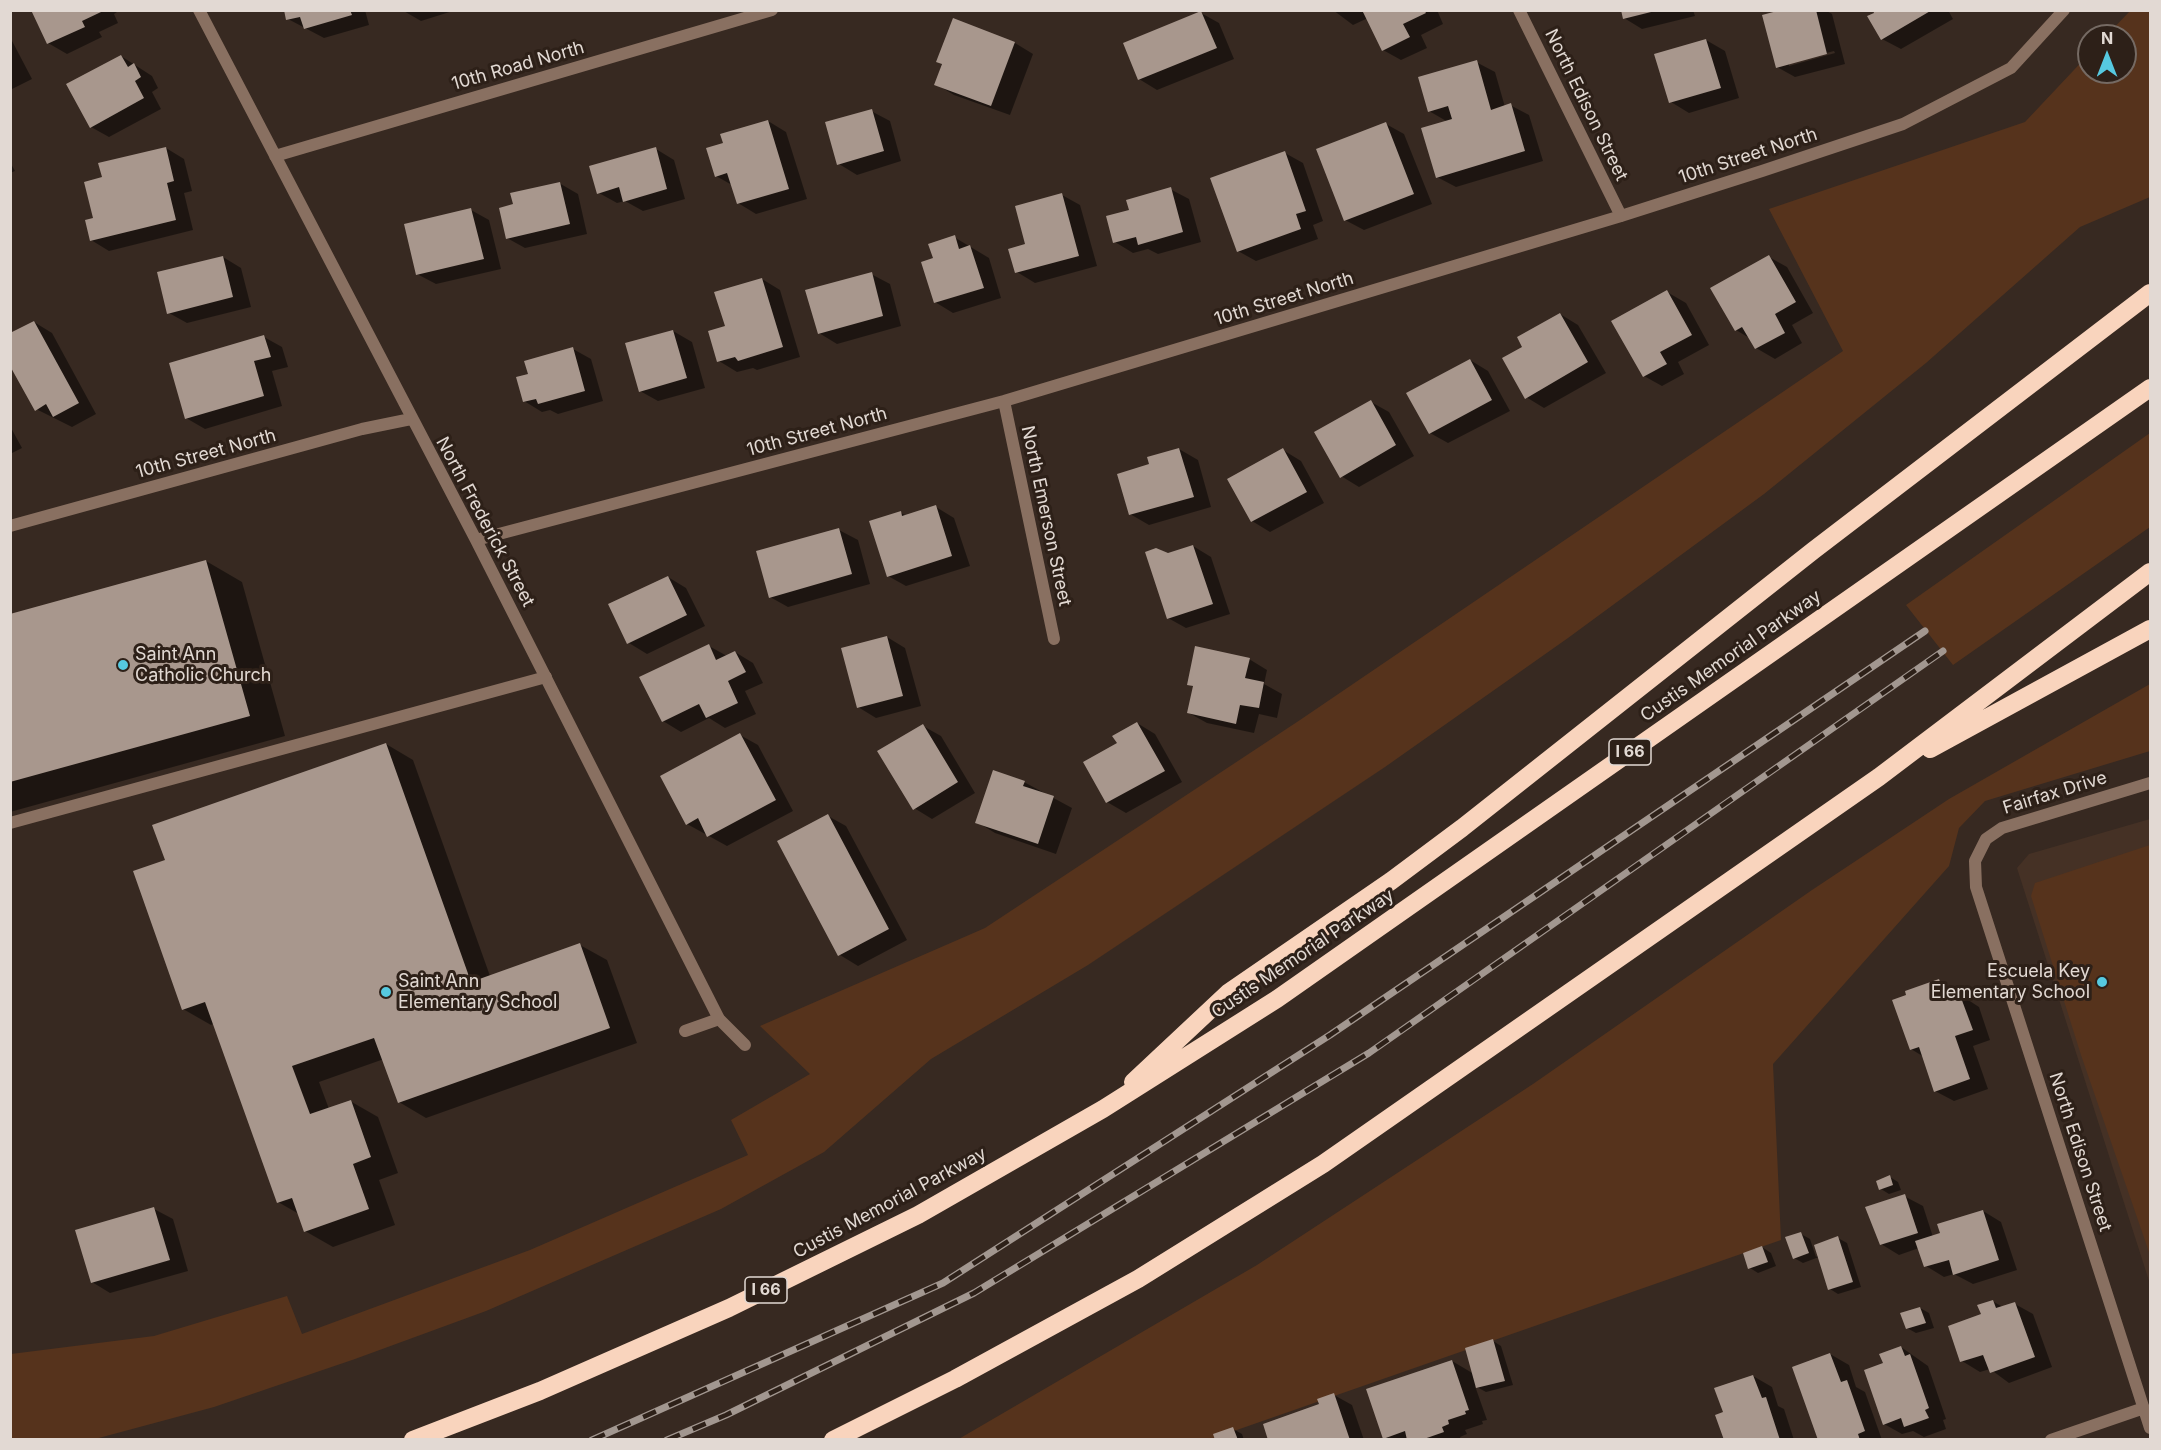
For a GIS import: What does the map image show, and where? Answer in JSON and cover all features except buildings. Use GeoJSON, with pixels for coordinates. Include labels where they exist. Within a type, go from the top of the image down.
{"type":"FeatureCollection","features":[{"type":"Feature","properties":{"kind":"highway"},"geometry":{"type":"LineString","coordinates":[[1103,1109],[1228,993],[1391,881],[1462,828],[1814,550],[2151,293]]}},
{"type":"Feature","properties":{"kind":"highway","name":"Custis Memorial Parkway"},"geometry":{"type":"LineString","coordinates":[[413,1440],[551,1386],[739,1304],[918,1215],[1103,1109],[1277,999],[2151,388]]}},
{"type":"Feature","properties":{"kind":"highway"},"geometry":{"type":"LineString","coordinates":[[833,1440],[955,1379],[1128,1285],[1314,1170],[1879,777],[2099,608],[2151,572]]}},
{"type":"Feature","properties":{"kind":"highway"},"geometry":{"type":"LineString","coordinates":[[1879,777],[2151,629]]}},
{"type":"Feature","properties":{"kind":"street","name":"North Frederick Street"},"geometry":{"type":"LineString","coordinates":[[199,10],[476,540],[719,1019],[745,1045]]}},
{"type":"Feature","properties":{"kind":"street","name":"10th Road North"},"geometry":{"type":"LineString","coordinates":[[274,156],[772,10]]}},
{"type":"Feature","properties":{"kind":"street","name":"North Edison Street"},"geometry":{"type":"LineString","coordinates":[[1519,10],[1621,216]]}},
{"type":"Feature","properties":{"kind":"street","name":"10th Street North"},"geometry":{"type":"LineString","coordinates":[[476,540],[1004,401],[1621,216],[1903,124],[2011,68],[2064,10]]}},
{"type":"Feature","properties":{"kind":"street","name":"North Emerson Street"},"geometry":{"type":"LineString","coordinates":[[1004,401],[1054,639]]}},
{"type":"Feature","properties":{"kind":"street","name":"10th Street North"},"geometry":{"type":"LineString","coordinates":[[10,526],[363,429],[411,419]]}},
{"type":"Feature","properties":{"kind":"street"},"geometry":{"type":"LineString","coordinates":[[10,823],[546,677]]}},
{"type":"Feature","properties":{"kind":"street","name":"Fairfax Drive"},"geometry":{"type":"LineString","coordinates":[[1976,887],[1975,861],[1986,839],[2002,828],[2151,783]]}},
{"type":"Feature","properties":{"kind":"street","name":"North Edison Street"},"geometry":{"type":"LineString","coordinates":[[1976,887],[2151,1428]]}},
{"type":"Feature","properties":{"kind":"street"},"geometry":{"type":"LineString","coordinates":[[685,1032],[719,1019]]}},
{"type":"Feature","properties":{"kind":"street"},"geometry":{"type":"LineString","coordinates":[[2051,1440],[2144,1408]]}},
{"type":"Feature","properties":{"kind":"shaded area"},"geometry":{"type":"Polygon","coordinates":[[[2130,11],[2150,11],[2150,197],[2080,227],[1926,363],[1764,494],[1568,638],[1385,767],[1088,965],[931,1059],[824,1152],[721,1209],[486,1311],[355,1359],[214,1407],[95,1439],[11,1439],[11,1354],[154,1336],[287,1296],[302,1334],[530,1250],[748,1155],[731,1120],[810,1074],[760,1026],[985,928],[1300,720],[1843,351],[1769,209],[2025,122],[2077,67],[2077,84],[2137,84],[2137,24],[2118,24],[2130,11]]]}},
{"type":"Feature","properties":{"kind":"shaded area"},"geometry":{"type":"Polygon","coordinates":[[[2150,433],[2150,527],[1953,665],[1906,605],[2150,433]]]}},
{"type":"Feature","properties":{"kind":"shaded area"},"geometry":{"type":"Polygon","coordinates":[[[2150,684],[2150,751],[1985,801],[1959,828],[1949,866],[1773,1064],[1781,1240],[1211,1439],[957,1440],[1257,1265],[1533,1084],[1812,890],[1949,799],[2150,684]]]}},
{"type":"Feature","properties":{"kind":"shaded area","name":"Escuela Key Elementary School"},"geometry":{"type":"Polygon","coordinates":[[[2150,819],[2150,1284],[2017,868],[2029,854],[2150,819]]]}},
{"type":"Feature","properties":{"kind":"shaded area","name":"Escuela Key Elementary School"},"geometry":{"type":"Polygon","coordinates":[[[2150,845],[2150,1255],[2081,1055],[2031,896],[2035,883],[2150,845]]]}},
{"type":"Feature","properties":{"kind":"railway"},"geometry":{"type":"LineString","coordinates":[[592,1440],[943,1283],[1330,1035],[1925,631]]}},
{"type":"Feature","properties":{"kind":"railway"},"geometry":{"type":"LineString","coordinates":[[667,1440],[726,1415],[974,1293],[1369,1053],[1943,651]]}},
{"type":"Feature","properties":{"kind":"place","name":"Saint Ann Catholic Church"},"geometry":{"type":"Point","coordinates":[123,665]}},
{"type":"Feature","properties":{"kind":"place","name":"Escuela Key Elementary School"},"geometry":{"type":"Point","coordinates":[2102,982]}},
{"type":"Feature","properties":{"kind":"place","name":"Saint Ann Elementary School"},"geometry":{"type":"Point","coordinates":[386,992]}}]}
